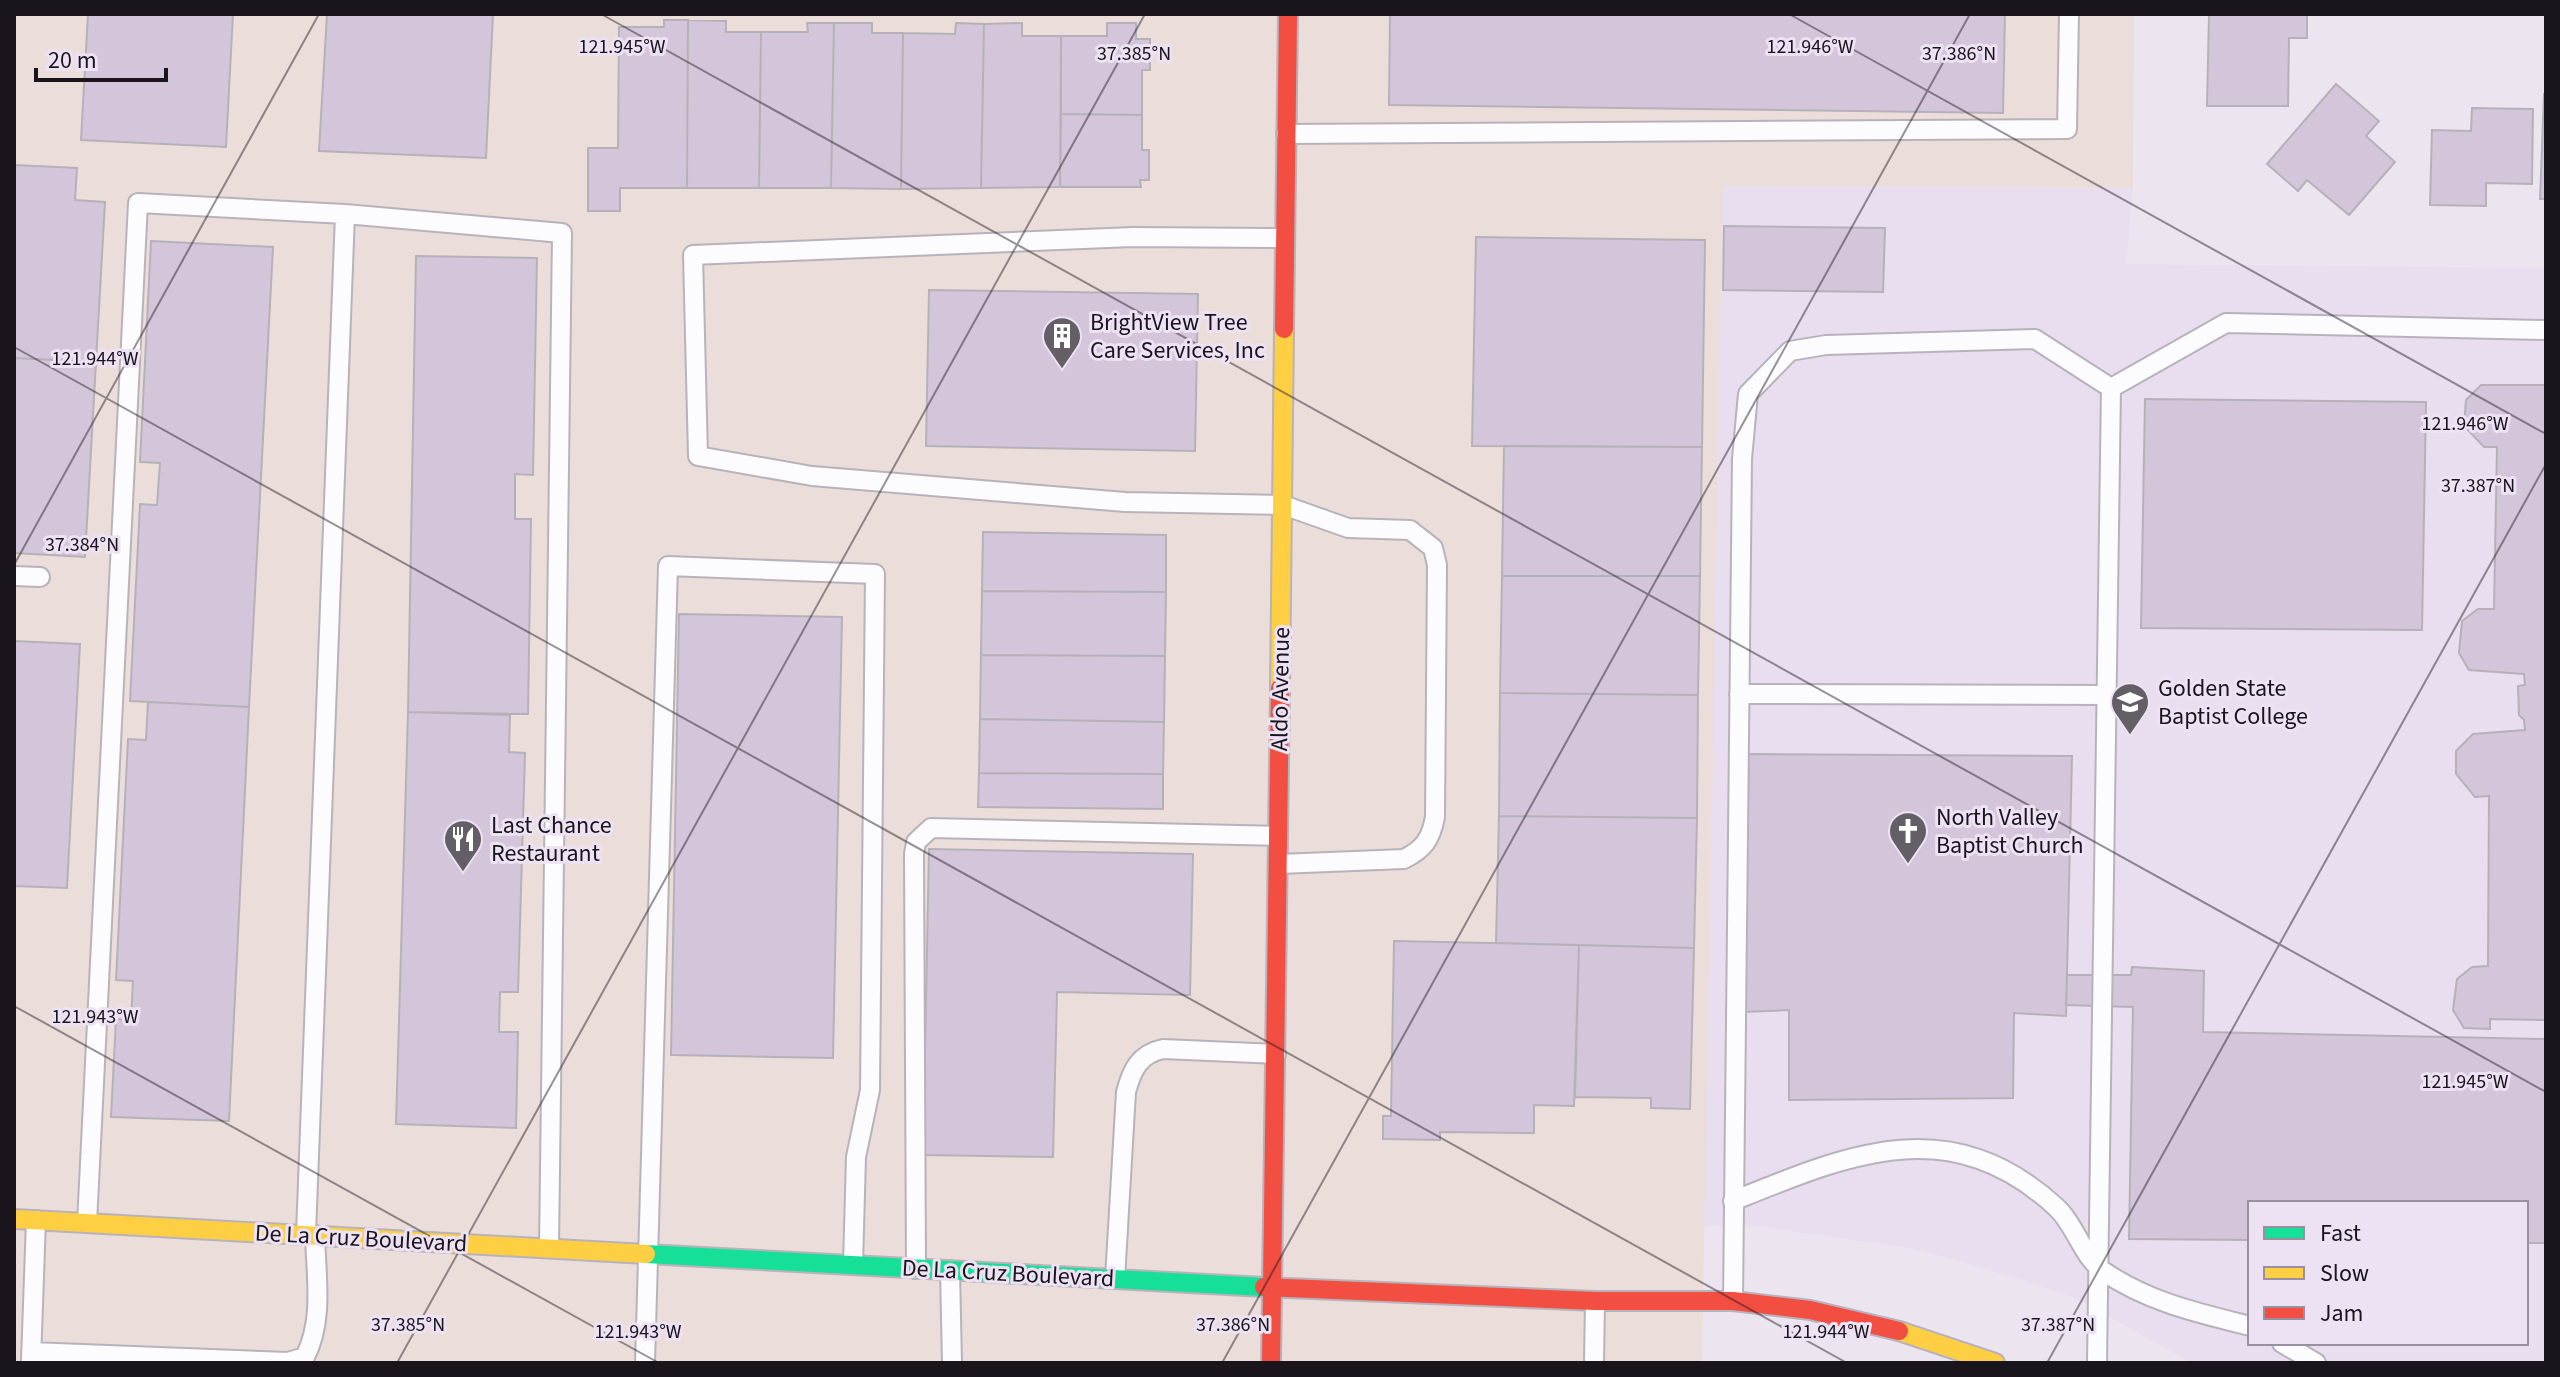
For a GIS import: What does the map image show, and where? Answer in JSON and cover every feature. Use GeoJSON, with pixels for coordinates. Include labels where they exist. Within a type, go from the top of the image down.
{"type":"FeatureCollection","features":[{"type":"Feature","properties":{"kind":"main road","name":"Aldo Avenue"},"geometry":{"type":"LineString","coordinates":[[1271,1363],[1288,14]]}},
{"type":"Feature","properties":{"kind":"main road","name":"De La Cruz Boulevard"},"geometry":{"type":"LineString","coordinates":[[14,1219],[1274,1288],[1595,1301],[1733,1301],[1810,1310],[1919,1336],[1995,1363]]}},
{"type":"Feature","properties":{"kind":"lane"},"geometry":{"type":"LineString","coordinates":[[1286,134],[2067,129],[2069,14]]}},
{"type":"Feature","properties":{"kind":"lane"},"geometry":{"type":"LineString","coordinates":[[87,1223],[138,203],[345,214],[562,233],[549,1248]]}},
{"type":"Feature","properties":{"kind":"lane"},"geometry":{"type":"LineString","coordinates":[[36,1220],[31,1357],[288,1362],[305,1357],[314,1339],[318,1314],[310,1235],[345,214]]}},
{"type":"Feature","properties":{"kind":"lane"},"geometry":{"type":"LineString","coordinates":[[1279,864],[1404,859],[1421,850],[1431,835],[1435,786],[1437,565],[1433,548],[1410,530],[1348,528],[1283,505],[1078,498],[812,476],[698,456],[693,255],[1133,237],[1285,238]]}},
{"type":"Feature","properties":{"kind":"lane"},"geometry":{"type":"LineString","coordinates":[[2111,388],[2226,323],[2546,330]]}},
{"type":"Feature","properties":{"kind":"lane"},"geometry":{"type":"LineString","coordinates":[[1733,1301],[1743,430],[1748,394],[1790,351],[1826,345],[2035,339],[2111,388]]}},
{"type":"Feature","properties":{"kind":"lane"},"geometry":{"type":"LineString","coordinates":[[2097,1363],[2111,388]]}},
{"type":"Feature","properties":{"kind":"lane"},"geometry":{"type":"LineString","coordinates":[[645,1363],[668,566],[875,574],[870,1090],[856,1157],[853,1265]]}},
{"type":"Feature","properties":{"kind":"lane"},"geometry":{"type":"LineString","coordinates":[[14,576],[40,577]]}},
{"type":"Feature","properties":{"kind":"lane"},"geometry":{"type":"LineString","coordinates":[[1739,694],[2107,695]]}},
{"type":"Feature","properties":{"kind":"lane"},"geometry":{"type":"LineString","coordinates":[[916,1269],[916,842],[931,828],[1278,836]]}},
{"type":"Feature","properties":{"kind":"lane"},"geometry":{"type":"LineString","coordinates":[[1115,1279],[1126,1092],[1137,1063],[1148,1052],[1163,1049],[1276,1054]]}},
{"type":"Feature","properties":{"kind":"lane"},"geometry":{"type":"LineString","coordinates":[[1733,1201],[1841,1160],[1893,1148],[1945,1151],[2004,1168],[2058,1209],[2100,1269],[2160,1303],[2248,1325]]}},
{"type":"Feature","properties":{"kind":"lane"},"geometry":{"type":"LineString","coordinates":[[950,1270],[952,1363]]}},
{"type":"Feature","properties":{"kind":"lane"},"geometry":{"type":"LineString","coordinates":[[1594,1363],[1595,1301]]}},
{"type":"Feature","properties":{"kind":"lane"},"geometry":{"type":"LineString","coordinates":[[2285,1345],[2316,1363]]}},
{"type":"Feature","properties":{"kind":"shaded area"},"geometry":{"type":"Polygon","coordinates":[[[14,14],[2134,14],[2133,188],[1723,186],[1702,1363],[14,1363],[14,14]]]}},
{"type":"Feature","properties":{"kind":"shaded area","name":"Golden State Baptist College"},"geometry":{"type":"Polygon","coordinates":[[[1723,186],[2133,188],[2126,264],[2546,268],[2546,1363],[2192,1363],[2071,1296],[1967,1263],[1910,1248],[1749,1225],[1704,1226],[1723,186]]]}},
{"type":"Feature","properties":{"kind":"building"},"geometry":{"type":"Polygon","coordinates":[[[88,14],[233,14],[226,147],[81,140],[88,14]]]}},
{"type":"Feature","properties":{"kind":"building"},"geometry":{"type":"Polygon","coordinates":[[[327,14],[493,14],[486,158],[319,151],[327,14]]]}},
{"type":"Feature","properties":{"kind":"building"},"geometry":{"type":"Polygon","coordinates":[[[1390,14],[2005,14],[2003,113],[1389,105],[1390,14]]]}},
{"type":"Feature","properties":{"kind":"building"},"geometry":{"type":"Polygon","coordinates":[[[2209,14],[2307,14],[2307,38],[2289,38],[2288,106],[2207,106],[2209,14]]]}},
{"type":"Feature","properties":{"kind":"building"},"geometry":{"type":"Polygon","coordinates":[[[664,20],[688,20],[687,188],[620,188],[620,211],[588,211],[588,148],[618,148],[619,27],[664,27],[664,20]]]}},
{"type":"Feature","properties":{"kind":"building"},"geometry":{"type":"Polygon","coordinates":[[[688,20],[726,21],[726,32],[761,32],[759,188],[687,188],[688,20]]]}},
{"type":"Feature","properties":{"kind":"building"},"geometry":{"type":"Polygon","coordinates":[[[807,23],[834,23],[831,188],[759,188],[761,32],[808,32],[807,23]]]}},
{"type":"Feature","properties":{"kind":"building"},"geometry":{"type":"Polygon","coordinates":[[[834,23],[872,23],[872,33],[903,33],[901,189],[831,188],[834,23]]]}},
{"type":"Feature","properties":{"kind":"building"},"geometry":{"type":"Polygon","coordinates":[[[956,23],[984,24],[981,188],[901,189],[903,33],[955,34],[956,23]]]}},
{"type":"Feature","properties":{"kind":"building"},"geometry":{"type":"Polygon","coordinates":[[[1022,23],[1022,36],[1061,36],[1060,187],[981,188],[984,24],[1022,23]]]}},
{"type":"Feature","properties":{"kind":"building"},"geometry":{"type":"Polygon","coordinates":[[[1107,23],[1136,23],[1136,39],[1150,39],[1150,70],[1142,70],[1142,115],[1061,114],[1061,36],[1107,36],[1107,23]]]}},
{"type":"Feature","properties":{"kind":"building"},"geometry":{"type":"Polygon","coordinates":[[[2336,84],[2379,121],[2366,136],[2395,162],[2349,215],[2307,180],[2298,191],[2267,164],[2336,84]]]}},
{"type":"Feature","properties":{"kind":"building"},"geometry":{"type":"Polygon","coordinates":[[[2544,94],[2546,199],[2540,199],[2544,94]]]}},
{"type":"Feature","properties":{"kind":"building"},"geometry":{"type":"Polygon","coordinates":[[[2472,108],[2533,109],[2532,184],[2486,183],[2486,206],[2430,205],[2432,130],[2471,131],[2472,108]]]}},
{"type":"Feature","properties":{"kind":"building"},"geometry":{"type":"Polygon","coordinates":[[[1061,114],[1142,115],[1142,150],[1149,150],[1149,180],[1140,180],[1141,187],[1060,187],[1061,114]]]}},
{"type":"Feature","properties":{"kind":"building"},"geometry":{"type":"Polygon","coordinates":[[[14,165],[77,168],[75,200],[105,202],[96,362],[14,358],[14,165]]]}},
{"type":"Feature","properties":{"kind":"building"},"geometry":{"type":"Polygon","coordinates":[[[1724,226],[1885,228],[1883,292],[1723,290],[1724,226]]]}},
{"type":"Feature","properties":{"kind":"building"},"geometry":{"type":"Polygon","coordinates":[[[1476,237],[1705,240],[1702,447],[1472,446],[1476,237]]]}},
{"type":"Feature","properties":{"kind":"building"},"geometry":{"type":"Polygon","coordinates":[[[151,241],[273,247],[249,707],[130,701],[140,504],[157,505],[160,463],[140,462],[151,241]]]}},
{"type":"Feature","properties":{"kind":"building"},"geometry":{"type":"Polygon","coordinates":[[[416,256],[537,258],[533,475],[515,474],[515,519],[531,519],[528,714],[408,712],[416,256]]]}},
{"type":"Feature","properties":{"kind":"building","name":"BrightView Tree Care Services, Inc"},"geometry":{"type":"Polygon","coordinates":[[[929,290],[1198,294],[1195,451],[926,446],[929,290]]]}},
{"type":"Feature","properties":{"kind":"building"},"geometry":{"type":"Polygon","coordinates":[[[14,358],[96,362],[85,557],[14,553],[14,358]]]}},
{"type":"Feature","properties":{"kind":"building"},"geometry":{"type":"Polygon","coordinates":[[[2481,385],[2546,385],[2546,1020],[2490,1019],[2490,1029],[2464,1028],[2453,1010],[2457,979],[2472,967],[2488,966],[2489,796],[2475,797],[2456,774],[2456,751],[2473,734],[2525,730],[2524,720],[2519,715],[2518,686],[2525,685],[2524,674],[2469,670],[2459,653],[2462,621],[2478,609],[2494,609],[2497,447],[2484,447],[2464,426],[2466,400],[2481,385]]]}},
{"type":"Feature","properties":{"kind":"building"},"geometry":{"type":"Polygon","coordinates":[[[2145,399],[2426,402],[2422,630],[2141,628],[2145,399]]]}},
{"type":"Feature","properties":{"kind":"building"},"geometry":{"type":"Polygon","coordinates":[[[1504,446],[1702,447],[1700,576],[1502,576],[1504,446]]]}},
{"type":"Feature","properties":{"kind":"building"},"geometry":{"type":"Polygon","coordinates":[[[983,532],[1166,535],[1166,592],[982,591],[983,532]]]}},
{"type":"Feature","properties":{"kind":"building"},"geometry":{"type":"Polygon","coordinates":[[[1502,576],[1700,576],[1698,695],[1500,693],[1502,576]]]}},
{"type":"Feature","properties":{"kind":"building"},"geometry":{"type":"Polygon","coordinates":[[[982,591],[1166,592],[1165,656],[981,655],[982,591]]]}},
{"type":"Feature","properties":{"kind":"building"},"geometry":{"type":"Polygon","coordinates":[[[679,614],[842,617],[833,1058],[671,1055],[679,614]]]}},
{"type":"Feature","properties":{"kind":"building"},"geometry":{"type":"Polygon","coordinates":[[[14,641],[80,644],[67,888],[14,886],[14,641]]]}},
{"type":"Feature","properties":{"kind":"building"},"geometry":{"type":"Polygon","coordinates":[[[981,655],[1165,656],[1164,722],[980,719],[981,655]]]}},
{"type":"Feature","properties":{"kind":"building"},"geometry":{"type":"Polygon","coordinates":[[[1500,693],[1698,695],[1697,818],[1499,816],[1500,693]]]}},
{"type":"Feature","properties":{"kind":"building"},"geometry":{"type":"Polygon","coordinates":[[[148,702],[249,707],[229,1121],[111,1117],[116,1019],[131,1020],[133,981],[116,980],[128,739],[146,740],[148,702]]]}},
{"type":"Feature","properties":{"kind":"building","name":"Last Chance Restaurant"},"geometry":{"type":"Polygon","coordinates":[[[408,712],[510,715],[509,752],[525,753],[518,992],[500,992],[499,1032],[518,1032],[516,1128],[396,1124],[408,712]]]}},
{"type":"Feature","properties":{"kind":"building"},"geometry":{"type":"Polygon","coordinates":[[[980,719],[1164,722],[1163,774],[979,773],[980,719]]]}},
{"type":"Feature","properties":{"kind":"building","name":"North Valley Baptist Church"},"geometry":{"type":"Polygon","coordinates":[[[1749,754],[2072,756],[2066,1016],[2014,1013],[2013,1098],[1789,1100],[1789,1010],[1744,1012],[1749,754]]]}},
{"type":"Feature","properties":{"kind":"building"},"geometry":{"type":"Polygon","coordinates":[[[979,773],[1163,774],[1163,809],[978,807],[979,773]]]}},
{"type":"Feature","properties":{"kind":"building"},"geometry":{"type":"Polygon","coordinates":[[[1499,816],[1697,818],[1694,948],[1496,943],[1499,816]]]}},
{"type":"Feature","properties":{"kind":"building"},"geometry":{"type":"Polygon","coordinates":[[[929,849],[1193,854],[1190,995],[1057,992],[1053,1157],[923,1155],[929,849]]]}},
{"type":"Feature","properties":{"kind":"building"},"geometry":{"type":"Polygon","coordinates":[[[1394,941],[1579,945],[1574,1106],[1534,1105],[1534,1133],[1440,1132],[1440,1140],[1383,1139],[1383,1116],[1391,1116],[1394,941]]]}},
{"type":"Feature","properties":{"kind":"building"},"geometry":{"type":"Polygon","coordinates":[[[1579,945],[1694,948],[1690,1109],[1651,1108],[1651,1098],[1575,1097],[1579,945]]]}},
{"type":"Feature","properties":{"kind":"building"},"geometry":{"type":"Polygon","coordinates":[[[2132,967],[2204,971],[2203,1032],[2546,1039],[2546,1243],[2528,1243],[2528,1201],[2248,1201],[2248,1240],[2129,1239],[2133,1007],[2066,1005],[2067,975],[2131,975],[2132,967]]]}},
{"type":"Feature","properties":{"kind":"traffic: fast"},"geometry":{"type":"LineString","coordinates":[[646,1254],[1264,1287]]}},
{"type":"Feature","properties":{"kind":"traffic: slow"},"geometry":{"type":"LineString","coordinates":[[1280,688],[1284,329]]}},
{"type":"Feature","properties":{"kind":"traffic: slow"},"geometry":{"type":"LineString","coordinates":[[14,1219],[646,1254]]}},
{"type":"Feature","properties":{"kind":"traffic: slow"},"geometry":{"type":"LineString","coordinates":[[1899,1331],[1995,1363]]}},
{"type":"Feature","properties":{"kind":"traffic: jam"},"geometry":{"type":"LineString","coordinates":[[1284,329],[1288,14]]}},
{"type":"Feature","properties":{"kind":"traffic: jam"},"geometry":{"type":"LineString","coordinates":[[1271,1363],[1280,688]]}},
{"type":"Feature","properties":{"kind":"traffic: jam"},"geometry":{"type":"LineString","coordinates":[[1264,1287],[1595,1301],[1733,1301],[1810,1310],[1899,1331]]}},
{"type":"Feature","properties":{"kind":"place","name":"BrightView Tree Care Services, Inc"},"geometry":{"type":"Point","coordinates":[1062,370]}},
{"type":"Feature","properties":{"kind":"place","name":"Golden State Baptist College"},"geometry":{"type":"Point","coordinates":[2130,736]}},
{"type":"Feature","properties":{"kind":"place","name":"North Valley Baptist Church"},"geometry":{"type":"Point","coordinates":[1908,865]}},
{"type":"Feature","properties":{"kind":"place","name":"Last Chance Restaurant"},"geometry":{"type":"Point","coordinates":[463,873]}}]}
